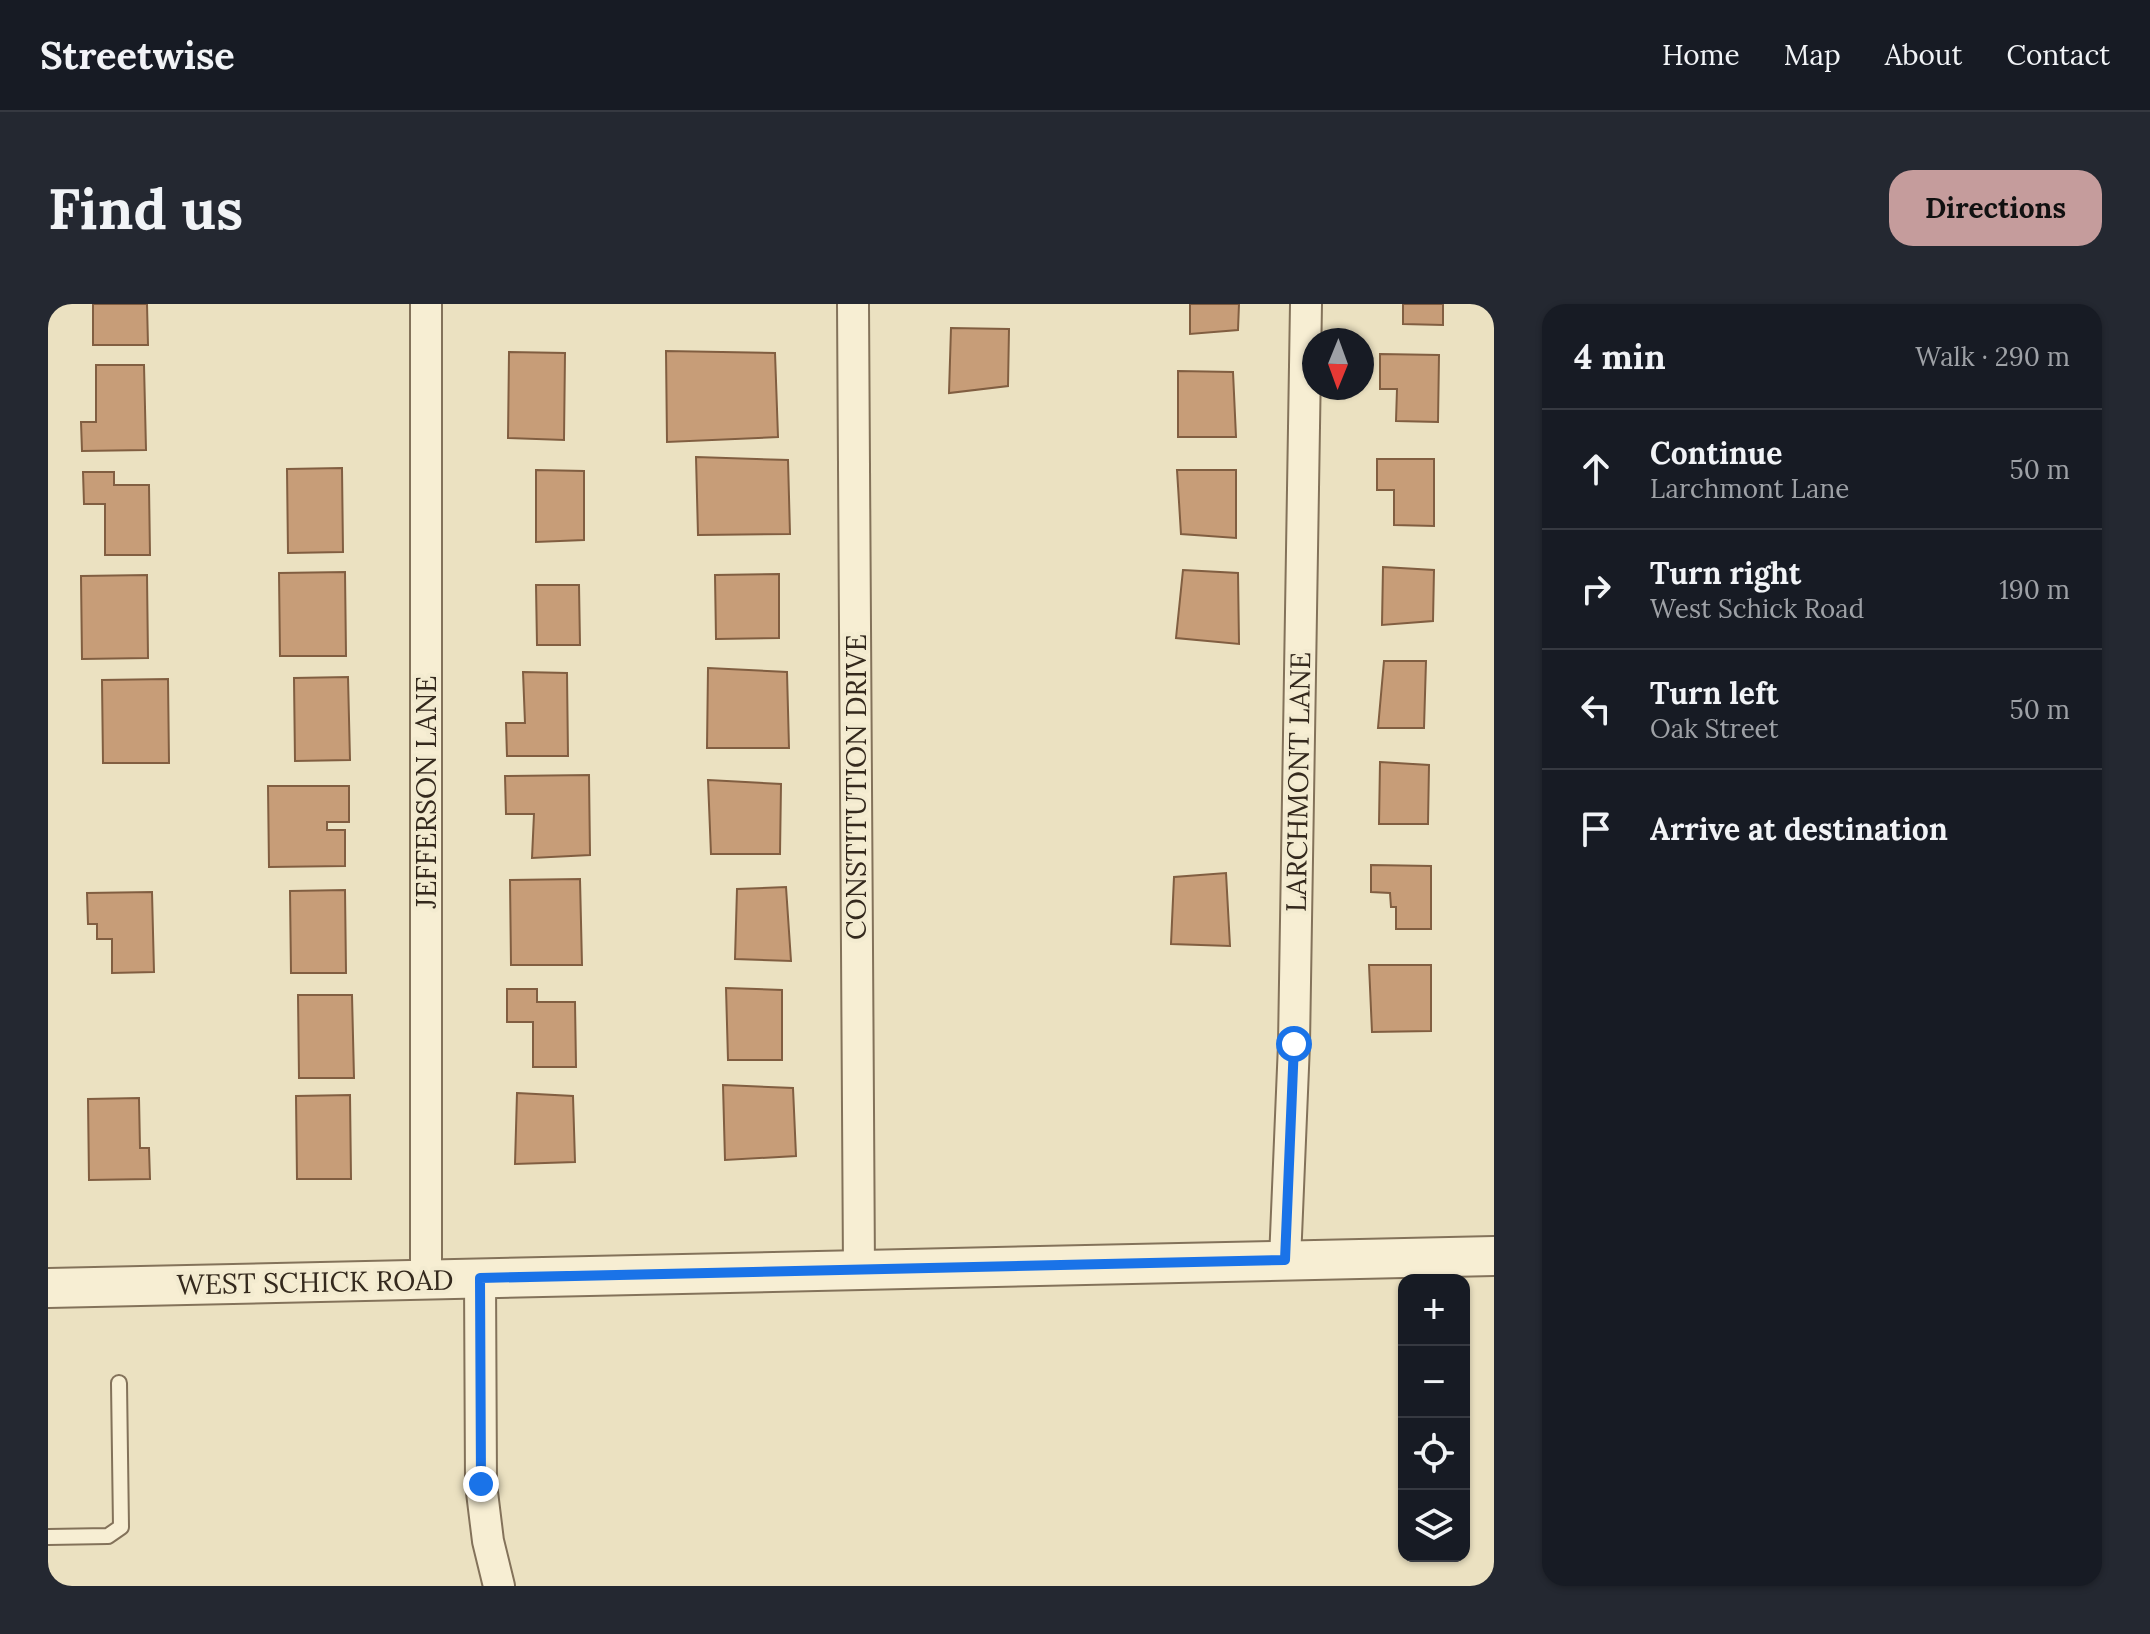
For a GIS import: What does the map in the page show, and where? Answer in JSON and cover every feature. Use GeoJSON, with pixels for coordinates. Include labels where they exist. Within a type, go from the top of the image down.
{"type":"FeatureCollection","features":[{"type":"Feature","properties":{"kind":"street","name":"JEFFERSON LANE"},"geometry":{"type":"LineString","coordinates":[[426,304],[426,1280]]}},
{"type":"Feature","properties":{"kind":"street","name":"CONSTITUTION DRIVE"},"geometry":{"type":"LineString","coordinates":[[853,304],[859,1270]]}},
{"type":"Feature","properties":{"kind":"street","name":"LARCHMONT LANE"},"geometry":{"type":"LineString","coordinates":[[1285,1260],[1294,1044],[1306,304]]}},
{"type":"Feature","properties":{"kind":"street","name":"WEST SCHICK ROAD"},"geometry":{"type":"LineString","coordinates":[[48,1288],[1494,1256]]}},
{"type":"Feature","properties":{"kind":"street"},"geometry":{"type":"LineString","coordinates":[[480,1278],[481,1484],[488,1541],[499,1586]]}},
{"type":"Feature","properties":{"kind":"lane"},"geometry":{"type":"LineString","coordinates":[[48,1537],[108,1536],[121,1527],[119,1383]]}},
{"type":"Feature","properties":{"kind":"building"},"geometry":{"type":"Polygon","coordinates":[[[93,304],[147,304],[148,345],[93,345],[93,304]]]}},
{"type":"Feature","properties":{"kind":"building"},"geometry":{"type":"Polygon","coordinates":[[[1190,304],[1239,304],[1238,330],[1190,334],[1190,304]]]}},
{"type":"Feature","properties":{"kind":"building"},"geometry":{"type":"Polygon","coordinates":[[[1403,304],[1443,304],[1443,325],[1403,324],[1403,304]]]}},
{"type":"Feature","properties":{"kind":"building"},"geometry":{"type":"Polygon","coordinates":[[[951,328],[1009,329],[1008,386],[949,393],[951,328]]]}},
{"type":"Feature","properties":{"kind":"building"},"geometry":{"type":"Polygon","coordinates":[[[666,351],[775,353],[778,437],[667,442],[666,351]]]}},
{"type":"Feature","properties":{"kind":"building"},"geometry":{"type":"Polygon","coordinates":[[[509,352],[565,353],[564,440],[508,438],[509,352]]]}},
{"type":"Feature","properties":{"kind":"building"},"geometry":{"type":"Polygon","coordinates":[[[1380,354],[1439,355],[1438,422],[1396,421],[1397,389],[1380,389],[1380,354]]]}},
{"type":"Feature","properties":{"kind":"building"},"geometry":{"type":"Polygon","coordinates":[[[96,365],[144,365],[146,450],[82,451],[81,422],[96,422],[96,365]]]}},
{"type":"Feature","properties":{"kind":"building"},"geometry":{"type":"Polygon","coordinates":[[[1178,371],[1233,372],[1236,437],[1178,437],[1178,371]]]}},
{"type":"Feature","properties":{"kind":"building"},"geometry":{"type":"Polygon","coordinates":[[[696,457],[788,460],[790,534],[698,535],[696,457]]]}},
{"type":"Feature","properties":{"kind":"building"},"geometry":{"type":"Polygon","coordinates":[[[1377,459],[1434,459],[1434,526],[1394,525],[1394,490],[1377,490],[1377,459]]]}},
{"type":"Feature","properties":{"kind":"building"},"geometry":{"type":"Polygon","coordinates":[[[342,468],[343,552],[288,553],[287,469],[342,468]]]}},
{"type":"Feature","properties":{"kind":"building"},"geometry":{"type":"Polygon","coordinates":[[[536,470],[584,471],[584,540],[536,542],[536,470]]]}},
{"type":"Feature","properties":{"kind":"building"},"geometry":{"type":"Polygon","coordinates":[[[1177,470],[1236,470],[1236,538],[1181,534],[1177,470]]]}},
{"type":"Feature","properties":{"kind":"building"},"geometry":{"type":"Polygon","coordinates":[[[83,472],[114,472],[114,485],[149,485],[150,555],[105,555],[105,504],[84,504],[83,472]]]}},
{"type":"Feature","properties":{"kind":"building"},"geometry":{"type":"Polygon","coordinates":[[[1383,567],[1434,570],[1433,621],[1382,625],[1383,567]]]}},
{"type":"Feature","properties":{"kind":"building"},"geometry":{"type":"Polygon","coordinates":[[[1183,570],[1238,573],[1239,644],[1176,638],[1183,570]]]}},
{"type":"Feature","properties":{"kind":"building"},"geometry":{"type":"Polygon","coordinates":[[[345,572],[346,656],[280,656],[279,573],[345,572]]]}},
{"type":"Feature","properties":{"kind":"building"},"geometry":{"type":"Polygon","coordinates":[[[779,574],[779,638],[716,639],[715,575],[779,574]]]}},
{"type":"Feature","properties":{"kind":"building"},"geometry":{"type":"Polygon","coordinates":[[[147,575],[148,658],[82,659],[81,576],[147,575]]]}},
{"type":"Feature","properties":{"kind":"building"},"geometry":{"type":"Polygon","coordinates":[[[536,585],[579,585],[580,645],[537,645],[536,585]]]}},
{"type":"Feature","properties":{"kind":"building"},"geometry":{"type":"Polygon","coordinates":[[[1384,661],[1426,661],[1424,728],[1378,728],[1384,661]]]}},
{"type":"Feature","properties":{"kind":"building"},"geometry":{"type":"Polygon","coordinates":[[[708,668],[787,672],[789,748],[707,748],[708,668]]]}},
{"type":"Feature","properties":{"kind":"building"},"geometry":{"type":"Polygon","coordinates":[[[523,672],[567,673],[568,756],[507,756],[506,723],[525,723],[523,672]]]}},
{"type":"Feature","properties":{"kind":"building"},"geometry":{"type":"Polygon","coordinates":[[[348,677],[350,760],[295,761],[294,678],[348,677]]]}},
{"type":"Feature","properties":{"kind":"building"},"geometry":{"type":"Polygon","coordinates":[[[168,679],[169,763],[103,763],[102,680],[168,679]]]}},
{"type":"Feature","properties":{"kind":"building"},"geometry":{"type":"Polygon","coordinates":[[[1380,762],[1429,765],[1428,824],[1379,824],[1380,762]]]}},
{"type":"Feature","properties":{"kind":"building"},"geometry":{"type":"Polygon","coordinates":[[[589,775],[590,855],[532,858],[534,814],[506,814],[505,776],[589,775]]]}},
{"type":"Feature","properties":{"kind":"building"},"geometry":{"type":"Polygon","coordinates":[[[708,780],[781,784],[780,854],[711,854],[708,780]]]}},
{"type":"Feature","properties":{"kind":"building"},"geometry":{"type":"Polygon","coordinates":[[[268,786],[349,786],[349,822],[327,822],[327,830],[345,830],[345,866],[269,867],[268,786]]]}},
{"type":"Feature","properties":{"kind":"building"},"geometry":{"type":"Polygon","coordinates":[[[1371,865],[1431,866],[1431,929],[1396,929],[1396,907],[1391,907],[1390,893],[1371,892],[1371,865]]]}},
{"type":"Feature","properties":{"kind":"building"},"geometry":{"type":"Polygon","coordinates":[[[1226,873],[1230,946],[1171,944],[1174,877],[1226,873]]]}},
{"type":"Feature","properties":{"kind":"building"},"geometry":{"type":"Polygon","coordinates":[[[580,879],[582,965],[511,965],[510,880],[580,879]]]}},
{"type":"Feature","properties":{"kind":"building"},"geometry":{"type":"Polygon","coordinates":[[[786,887],[791,961],[735,959],[737,889],[786,887]]]}},
{"type":"Feature","properties":{"kind":"building"},"geometry":{"type":"Polygon","coordinates":[[[345,890],[346,973],[291,973],[290,891],[345,890]]]}},
{"type":"Feature","properties":{"kind":"building"},"geometry":{"type":"Polygon","coordinates":[[[152,892],[154,972],[112,973],[112,939],[97,939],[97,924],[88,924],[87,893],[152,892]]]}},
{"type":"Feature","properties":{"kind":"building"},"geometry":{"type":"Polygon","coordinates":[[[1369,965],[1431,965],[1431,1031],[1372,1032],[1369,965]]]}},
{"type":"Feature","properties":{"kind":"building"},"geometry":{"type":"Polygon","coordinates":[[[726,988],[782,990],[782,1060],[728,1060],[726,988]]]}},
{"type":"Feature","properties":{"kind":"building"},"geometry":{"type":"Polygon","coordinates":[[[507,989],[537,989],[537,1002],[575,1002],[576,1067],[533,1067],[533,1022],[507,1022],[507,989]]]}},
{"type":"Feature","properties":{"kind":"building"},"geometry":{"type":"Polygon","coordinates":[[[298,995],[352,995],[354,1078],[299,1078],[298,995]]]}},
{"type":"Feature","properties":{"kind":"building"},"geometry":{"type":"Polygon","coordinates":[[[723,1085],[793,1088],[796,1156],[725,1160],[723,1085]]]}},
{"type":"Feature","properties":{"kind":"building"},"geometry":{"type":"Polygon","coordinates":[[[517,1093],[573,1096],[575,1162],[515,1164],[517,1093]]]}},
{"type":"Feature","properties":{"kind":"building"},"geometry":{"type":"Polygon","coordinates":[[[350,1095],[351,1179],[297,1179],[296,1096],[350,1095]]]}},
{"type":"Feature","properties":{"kind":"building"},"geometry":{"type":"Polygon","coordinates":[[[139,1098],[140,1148],[149,1148],[150,1179],[89,1180],[88,1099],[139,1098]]]}},
{"type":"Feature","properties":{"kind":"route"},"geometry":{"type":"LineString","coordinates":[[481,1484],[480,1278],[1285,1260],[1294,1044]]}}]}
